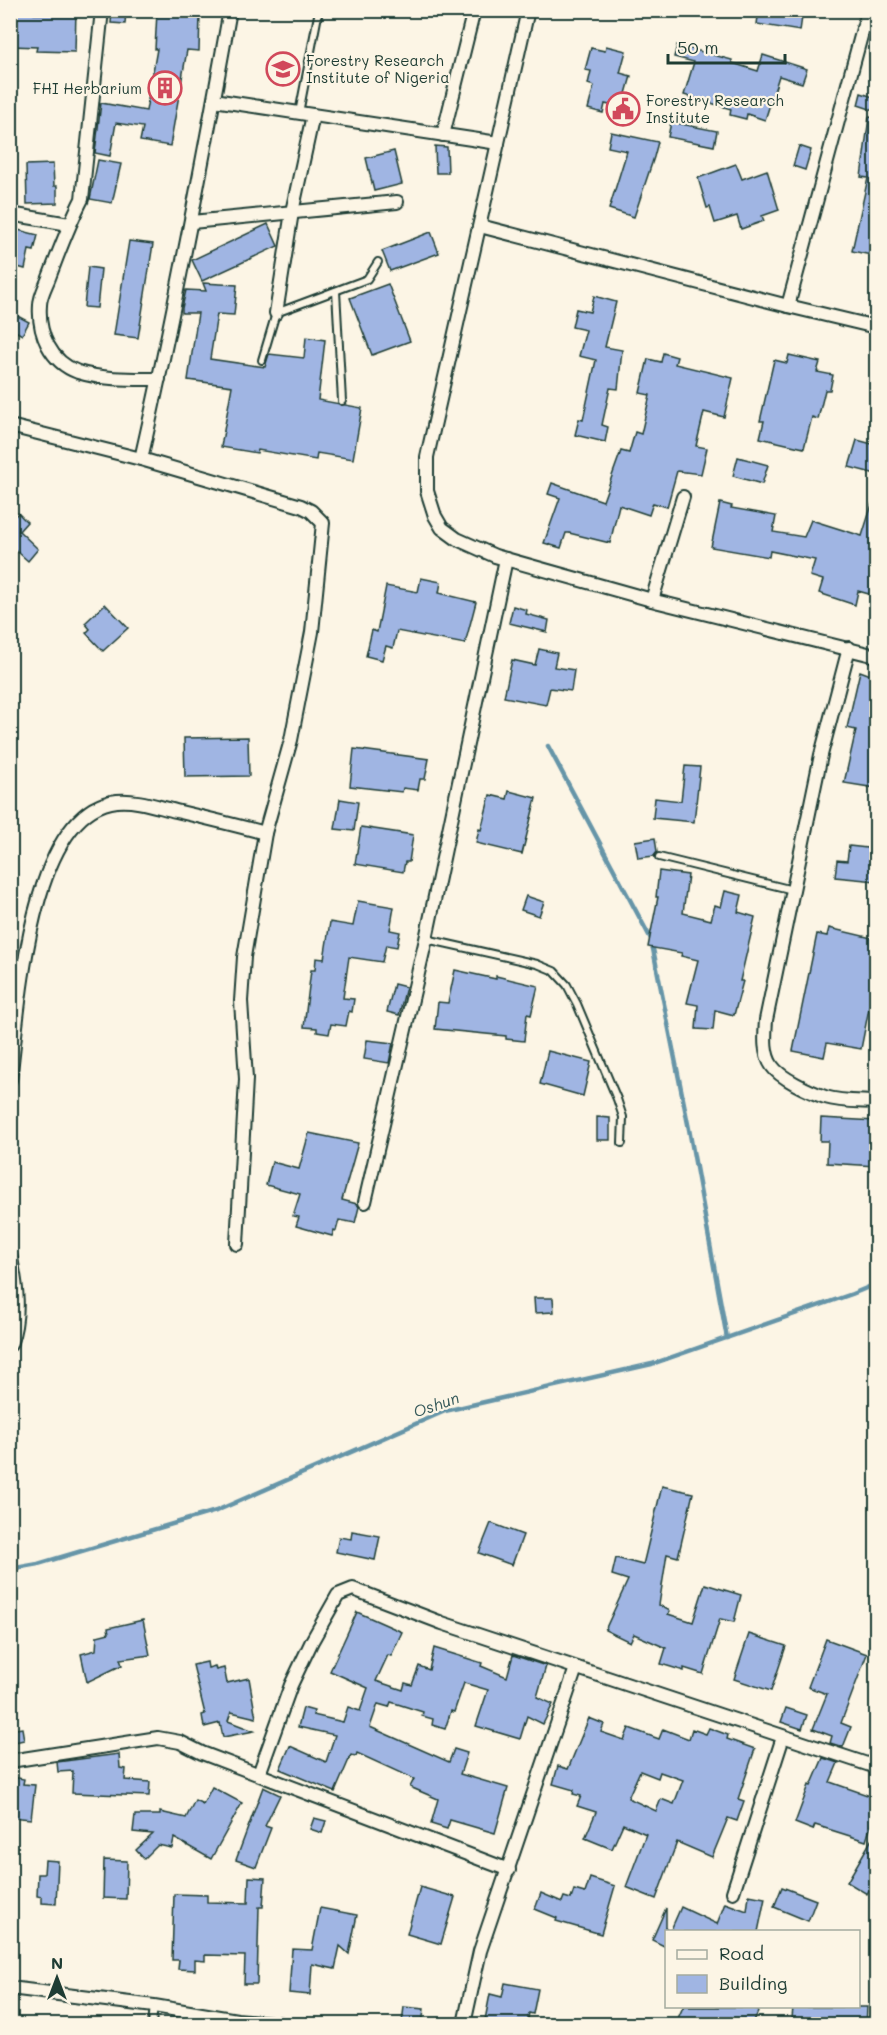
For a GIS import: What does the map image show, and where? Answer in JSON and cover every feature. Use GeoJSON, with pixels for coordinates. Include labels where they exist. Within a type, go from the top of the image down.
{"type":"FeatureCollection","features":[{"type":"Feature","properties":{"kind":"street"},"geometry":{"type":"LineString","coordinates":[[102,10],[82,199],[69,224],[39,303],[41,324],[47,346],[57,360],[77,371],[116,379],[159,379]]}},
{"type":"Feature","properties":{"kind":"street"},"geometry":{"type":"LineString","coordinates":[[141,459],[192,222],[230,10]]}},
{"type":"Feature","properties":{"kind":"street"},"geometry":{"type":"LineString","coordinates":[[443,135],[474,10]]}},
{"type":"Feature","properties":{"kind":"street"},"geometry":{"type":"LineString","coordinates":[[528,10],[430,438],[426,483],[430,504],[442,528],[457,539],[506,560],[652,600],[876,656]]}},
{"type":"Feature","properties":{"kind":"street"},"geometry":{"type":"LineString","coordinates":[[788,306],[868,10]]}},
{"type":"Feature","properties":{"kind":"street"},"geometry":{"type":"LineString","coordinates":[[214,100],[498,143]]}},
{"type":"Feature","properties":{"kind":"street"},"geometry":{"type":"LineString","coordinates":[[276,313],[292,212],[313,115]]}},
{"type":"Feature","properties":{"kind":"street"},"geometry":{"type":"LineString","coordinates":[[192,222],[397,202]]}},
{"type":"Feature","properties":{"kind":"street"},"geometry":{"type":"LineString","coordinates":[[10,214],[69,224]]}},
{"type":"Feature","properties":{"kind":"street"},"geometry":{"type":"LineString","coordinates":[[480,226],[876,327]]}},
{"type":"Feature","properties":{"kind":"street"},"geometry":{"type":"LineString","coordinates":[[10,426],[141,459],[302,506],[311,511],[323,524],[312,632],[291,740],[265,832],[244,957],[242,1001],[246,1079],[237,1244]]}},
{"type":"Feature","properties":{"kind":"street"},"geometry":{"type":"LineString","coordinates":[[652,600],[683,497]]}},
{"type":"Feature","properties":{"kind":"street"},"geometry":{"type":"LineString","coordinates":[[365,1202],[426,939],[506,560]]}},
{"type":"Feature","properties":{"kind":"street"},"geometry":{"type":"LineString","coordinates":[[849,648],[821,755],[766,1020],[765,1046],[772,1067],[789,1080],[825,1096],[848,1101],[876,1102]]}},
{"type":"Feature","properties":{"kind":"street"},"geometry":{"type":"LineString","coordinates":[[10,1080],[29,939],[41,888],[59,846],[81,819],[100,805],[119,801],[146,804],[265,832]]}},
{"type":"Feature","properties":{"kind":"street"},"geometry":{"type":"LineString","coordinates":[[10,1254],[17,1287],[15,1332],[10,1345]]}},
{"type":"Feature","properties":{"kind":"street"},"geometry":{"type":"LineString","coordinates":[[259,1774],[291,1685],[328,1611],[342,1592],[353,1589],[442,1623],[876,1767]]}},
{"type":"Feature","properties":{"kind":"street"},"geometry":{"type":"LineString","coordinates":[[464,2025],[480,1951],[576,1668]]}},
{"type":"Feature","properties":{"kind":"street"},"geometry":{"type":"LineString","coordinates":[[733,1892],[783,1737]]}},
{"type":"Feature","properties":{"kind":"street"},"geometry":{"type":"LineString","coordinates":[[10,1761],[158,1738],[180,1742],[202,1753],[509,1870]]}},
{"type":"Feature","properties":{"kind":"street"},"geometry":{"type":"LineString","coordinates":[[10,1988],[283,2025]]}},
{"type":"Feature","properties":{"kind":"lane"},"geometry":{"type":"LineString","coordinates":[[299,112],[319,10]]}},
{"type":"Feature","properties":{"kind":"lane"},"geometry":{"type":"LineString","coordinates":[[262,360],[276,313],[367,279],[378,262]]}},
{"type":"Feature","properties":{"kind":"lane"},"geometry":{"type":"LineString","coordinates":[[336,291],[342,401]]}},
{"type":"Feature","properties":{"kind":"lane"},"geometry":{"type":"LineString","coordinates":[[659,857],[794,890]]}},
{"type":"Feature","properties":{"kind":"lane"},"geometry":{"type":"LineString","coordinates":[[426,939],[537,964],[554,971],[567,985],[577,1004],[617,1099],[623,1117],[622,1143]]}},
{"type":"Feature","properties":{"kind":"lane"},"geometry":{"type":"LineString","coordinates":[[152,2025],[154,2006]]}},
{"type":"Feature","properties":{"kind":"building"},"geometry":{"type":"Polygon","coordinates":[[[13,10],[34,10],[34,14],[59,14],[59,10],[76,10],[75,52],[36,51],[37,47],[12,46],[13,10]]]}},
{"type":"Feature","properties":{"kind":"building"},"geometry":{"type":"Polygon","coordinates":[[[112,10],[126,10],[125,24],[111,23],[112,10]]]}},
{"type":"Feature","properties":{"kind":"building"},"geometry":{"type":"Polygon","coordinates":[[[759,10],[803,10],[800,31],[757,24],[759,10]]]}},
{"type":"Feature","properties":{"kind":"building"},"geometry":{"type":"Polygon","coordinates":[[[157,12],[200,14],[199,51],[187,50],[170,146],[140,141],[143,127],[116,123],[110,156],[95,153],[101,103],[146,111],[157,49],[155,49],[157,12]]]}},
{"type":"Feature","properties":{"kind":"building"},"geometry":{"type":"Polygon","coordinates":[[[677,45],[732,60],[732,63],[758,71],[763,55],[807,69],[802,83],[779,76],[765,120],[747,114],[746,119],[730,115],[731,109],[684,95],[694,62],[674,57],[677,45]]]}},
{"type":"Feature","properties":{"kind":"building"},"geometry":{"type":"Polygon","coordinates":[[[606,46],[626,51],[620,73],[631,76],[622,108],[605,104],[603,113],[588,109],[594,86],[588,84],[591,71],[585,70],[591,48],[605,51],[606,46]]]}},
{"type":"Feature","properties":{"kind":"building"},"geometry":{"type":"Polygon","coordinates":[[[861,93],[876,98],[876,111],[858,105],[861,93]]]}},
{"type":"Feature","properties":{"kind":"building"},"geometry":{"type":"Polygon","coordinates":[[[869,117],[876,118],[876,256],[852,251],[868,178],[861,177],[869,117]]]}},
{"type":"Feature","properties":{"kind":"building"},"geometry":{"type":"Polygon","coordinates":[[[671,122],[717,131],[714,146],[668,137],[671,122]]]}},
{"type":"Feature","properties":{"kind":"building"},"geometry":{"type":"Polygon","coordinates":[[[611,132],[658,142],[634,217],[609,209],[627,151],[608,147],[611,132]]]}},
{"type":"Feature","properties":{"kind":"building"},"geometry":{"type":"Polygon","coordinates":[[[435,146],[447,147],[448,173],[436,173],[435,146]]]}},
{"type":"Feature","properties":{"kind":"building"},"geometry":{"type":"Polygon","coordinates":[[[799,146],[811,150],[805,170],[793,166],[799,146]]]}},
{"type":"Feature","properties":{"kind":"building"},"geometry":{"type":"Polygon","coordinates":[[[394,151],[402,184],[374,191],[366,158],[394,151]]]}},
{"type":"Feature","properties":{"kind":"building"},"geometry":{"type":"Polygon","coordinates":[[[98,160],[121,164],[112,203],[90,199],[98,160]]]}},
{"type":"Feature","properties":{"kind":"building"},"geometry":{"type":"Polygon","coordinates":[[[53,164],[57,203],[27,204],[26,165],[53,164]]]}},
{"type":"Feature","properties":{"kind":"building"},"geometry":{"type":"Polygon","coordinates":[[[736,164],[742,179],[767,170],[779,210],[762,216],[764,221],[741,229],[737,216],[715,223],[710,207],[707,208],[698,178],[736,164]]]}},
{"type":"Feature","properties":{"kind":"building"},"geometry":{"type":"Polygon","coordinates":[[[268,224],[278,246],[202,281],[192,260],[268,224]]]}},
{"type":"Feature","properties":{"kind":"building"},"geometry":{"type":"Polygon","coordinates":[[[10,228],[38,235],[34,251],[29,250],[25,269],[10,265],[10,228]]]}},
{"type":"Feature","properties":{"kind":"building"},"geometry":{"type":"Polygon","coordinates":[[[431,232],[439,253],[390,271],[382,251],[431,232]]]}},
{"type":"Feature","properties":{"kind":"building"},"geometry":{"type":"Polygon","coordinates":[[[129,241],[153,244],[138,338],[114,335],[129,241]]]}},
{"type":"Feature","properties":{"kind":"building"},"geometry":{"type":"Polygon","coordinates":[[[88,267],[101,269],[97,308],[84,307],[88,267]]]}},
{"type":"Feature","properties":{"kind":"building"},"geometry":{"type":"Polygon","coordinates":[[[203,283],[237,285],[234,315],[217,314],[210,359],[265,367],[269,354],[304,358],[306,337],[325,340],[318,400],[362,408],[353,459],[317,453],[316,460],[258,450],[257,453],[221,447],[232,386],[188,380],[198,313],[182,313],[182,308],[186,290],[206,291],[203,283]]]}},
{"type":"Feature","properties":{"kind":"building"},"geometry":{"type":"Polygon","coordinates":[[[388,284],[410,341],[372,355],[350,298],[388,284]]]}},
{"type":"Feature","properties":{"kind":"building"},"geometry":{"type":"Polygon","coordinates":[[[594,296],[616,302],[605,347],[622,350],[618,389],[610,388],[602,425],[608,427],[605,442],[575,435],[579,419],[583,420],[596,360],[579,356],[586,330],[572,327],[576,309],[590,312],[594,296]]]}},
{"type":"Feature","properties":{"kind":"building"},"geometry":{"type":"Polygon","coordinates":[[[10,312],[29,322],[22,335],[10,328],[10,312]]]}},
{"type":"Feature","properties":{"kind":"building"},"geometry":{"type":"Polygon","coordinates":[[[663,353],[677,357],[675,364],[733,378],[724,417],[704,412],[696,446],[707,448],[701,474],[677,471],[667,507],[653,503],[649,515],[619,505],[610,543],[566,533],[561,548],[544,543],[560,498],[548,494],[552,483],[603,501],[621,451],[629,453],[635,432],[641,434],[650,395],[640,393],[648,359],[661,362],[663,353]]]}},
{"type":"Feature","properties":{"kind":"building"},"geometry":{"type":"Polygon","coordinates":[[[789,355],[820,362],[817,372],[833,375],[830,390],[825,390],[818,419],[812,417],[804,448],[760,438],[764,421],[760,421],[774,360],[787,363],[789,355]]]}},
{"type":"Feature","properties":{"kind":"building"},"geometry":{"type":"Polygon","coordinates":[[[857,440],[876,445],[876,474],[849,467],[857,440]]]}},
{"type":"Feature","properties":{"kind":"building"},"geometry":{"type":"Polygon","coordinates":[[[738,457],[768,465],[762,484],[733,476],[738,457]]]}},
{"type":"Feature","properties":{"kind":"building"},"geometry":{"type":"Polygon","coordinates":[[[874,498],[876,499],[876,586],[872,584],[869,594],[858,591],[855,605],[819,593],[823,580],[810,576],[815,560],[770,551],[769,557],[711,547],[720,503],[732,506],[731,508],[776,516],[773,532],[804,537],[811,520],[862,536],[874,498]]]}},
{"type":"Feature","properties":{"kind":"building"},"geometry":{"type":"Polygon","coordinates":[[[18,513],[27,522],[19,531],[38,549],[28,561],[10,545],[10,521],[18,513]]]}},
{"type":"Feature","properties":{"kind":"building"},"geometry":{"type":"Polygon","coordinates":[[[421,578],[441,582],[439,593],[476,602],[465,644],[397,631],[393,648],[386,646],[382,660],[366,656],[372,630],[377,632],[386,586],[418,592],[421,578]]]}},
{"type":"Feature","properties":{"kind":"building"},"geometry":{"type":"Polygon","coordinates":[[[105,604],[128,628],[103,651],[86,633],[90,629],[85,623],[105,604]]]}},
{"type":"Feature","properties":{"kind":"building"},"geometry":{"type":"Polygon","coordinates":[[[513,606],[527,610],[526,614],[549,620],[547,632],[509,623],[513,606]]]}},
{"type":"Feature","properties":{"kind":"building"},"geometry":{"type":"Polygon","coordinates":[[[539,649],[557,653],[554,667],[574,670],[571,691],[550,688],[546,705],[504,697],[512,660],[535,665],[539,649]]]}},
{"type":"Feature","properties":{"kind":"building"},"geometry":{"type":"Polygon","coordinates":[[[860,671],[876,677],[876,788],[844,783],[856,730],[847,728],[860,671]]]}},
{"type":"Feature","properties":{"kind":"building"},"geometry":{"type":"Polygon","coordinates":[[[248,737],[249,776],[185,777],[184,738],[248,737]]]}},
{"type":"Feature","properties":{"kind":"building"},"geometry":{"type":"Polygon","coordinates":[[[354,749],[429,759],[425,779],[420,779],[418,790],[403,788],[402,792],[350,786],[354,749]]]}},
{"type":"Feature","properties":{"kind":"building"},"geometry":{"type":"Polygon","coordinates":[[[685,766],[700,767],[694,822],[653,818],[655,798],[681,801],[685,766]]]}},
{"type":"Feature","properties":{"kind":"building"},"geometry":{"type":"Polygon","coordinates":[[[509,791],[536,798],[522,854],[476,843],[490,795],[507,799],[509,791]]]}},
{"type":"Feature","properties":{"kind":"building"},"geometry":{"type":"Polygon","coordinates":[[[340,799],[358,802],[354,831],[335,829],[340,799]]]}},
{"type":"Feature","properties":{"kind":"building"},"geometry":{"type":"Polygon","coordinates":[[[361,827],[413,835],[409,862],[405,862],[403,872],[355,864],[361,827]]]}},
{"type":"Feature","properties":{"kind":"building"},"geometry":{"type":"Polygon","coordinates":[[[655,838],[657,852],[654,856],[638,858],[635,841],[655,838]]]}},
{"type":"Feature","properties":{"kind":"building"},"geometry":{"type":"Polygon","coordinates":[[[849,846],[876,849],[876,881],[835,877],[837,860],[847,861],[849,846]]]}},
{"type":"Feature","properties":{"kind":"building"},"geometry":{"type":"Polygon","coordinates":[[[659,871],[688,875],[683,913],[711,920],[715,905],[721,907],[725,891],[742,895],[738,912],[755,917],[734,1015],[715,1010],[713,1030],[696,1029],[698,1005],[687,1003],[698,960],[681,956],[682,953],[648,947],[658,897],[656,897],[659,871]]]}},
{"type":"Feature","properties":{"kind":"building"},"geometry":{"type":"Polygon","coordinates":[[[526,896],[544,902],[539,916],[521,910],[526,896]]]}},
{"type":"Feature","properties":{"kind":"building"},"geometry":{"type":"Polygon","coordinates":[[[358,901],[394,907],[390,930],[400,932],[397,947],[386,945],[382,962],[349,957],[343,998],[354,999],[352,1012],[349,1011],[346,1026],[331,1024],[329,1034],[317,1032],[317,1028],[304,1027],[311,970],[315,970],[316,958],[324,959],[330,922],[353,926],[358,901]]]}},
{"type":"Feature","properties":{"kind":"building"},"geometry":{"type":"Polygon","coordinates":[[[829,928],[876,939],[876,973],[861,1049],[827,1043],[824,1057],[793,1051],[817,934],[827,936],[829,928]]]}},
{"type":"Feature","properties":{"kind":"building"},"geometry":{"type":"Polygon","coordinates":[[[455,970],[496,979],[496,976],[538,986],[531,1015],[527,1014],[524,1041],[506,1039],[506,1036],[435,1029],[438,1002],[448,1003],[455,970]]]}},
{"type":"Feature","properties":{"kind":"building"},"geometry":{"type":"Polygon","coordinates":[[[394,984],[406,987],[399,1015],[387,1012],[394,984]]]}},
{"type":"Feature","properties":{"kind":"building"},"geometry":{"type":"Polygon","coordinates":[[[367,1040],[393,1043],[389,1063],[364,1059],[367,1040]]]}},
{"type":"Feature","properties":{"kind":"building"},"geometry":{"type":"Polygon","coordinates":[[[548,1051],[591,1062],[583,1096],[540,1084],[548,1051]]]}},
{"type":"Feature","properties":{"kind":"building"},"geometry":{"type":"Polygon","coordinates":[[[597,1117],[610,1118],[610,1140],[597,1140],[597,1117]]]}},
{"type":"Feature","properties":{"kind":"building"},"geometry":{"type":"Polygon","coordinates":[[[821,1118],[876,1121],[876,1166],[827,1163],[828,1141],[820,1141],[821,1118]]]}},
{"type":"Feature","properties":{"kind":"building"},"geometry":{"type":"Polygon","coordinates":[[[309,1133],[358,1143],[342,1200],[357,1204],[359,1207],[355,1223],[339,1220],[332,1236],[296,1226],[299,1217],[293,1216],[300,1194],[266,1185],[272,1162],[299,1169],[309,1133]]]}},
{"type":"Feature","properties":{"kind":"building"},"geometry":{"type":"Polygon","coordinates":[[[534,1298],[553,1298],[554,1312],[535,1313],[534,1298]]]}},
{"type":"Feature","properties":{"kind":"building"},"geometry":{"type":"Polygon","coordinates":[[[662,1486],[693,1493],[678,1557],[667,1554],[659,1605],[670,1611],[668,1614],[693,1622],[705,1584],[741,1595],[734,1622],[720,1619],[703,1674],[661,1664],[666,1648],[634,1634],[630,1642],[605,1630],[628,1580],[612,1575],[616,1558],[643,1565],[662,1486]]]}},
{"type":"Feature","properties":{"kind":"building"},"geometry":{"type":"Polygon","coordinates":[[[491,1523],[523,1535],[512,1565],[479,1553],[491,1523]]]}},
{"type":"Feature","properties":{"kind":"building"},"geometry":{"type":"Polygon","coordinates":[[[352,1531],[380,1536],[375,1560],[336,1552],[339,1537],[351,1539],[352,1531]]]}},
{"type":"Feature","properties":{"kind":"building"},"geometry":{"type":"Polygon","coordinates":[[[357,1612],[402,1632],[376,1681],[403,1690],[405,1683],[412,1685],[419,1666],[429,1670],[434,1648],[482,1663],[481,1666],[507,1677],[513,1655],[546,1666],[537,1697],[553,1704],[543,1724],[527,1716],[520,1739],[476,1726],[488,1690],[464,1683],[454,1712],[451,1711],[445,1729],[432,1725],[433,1719],[422,1716],[423,1712],[391,1702],[389,1707],[378,1704],[370,1727],[449,1762],[454,1749],[467,1753],[460,1774],[508,1788],[495,1833],[450,1820],[447,1829],[431,1824],[438,1799],[410,1787],[414,1779],[357,1753],[356,1756],[351,1755],[335,1792],[280,1769],[290,1746],[326,1762],[335,1735],[298,1727],[303,1708],[314,1711],[313,1715],[343,1722],[348,1707],[360,1711],[368,1688],[330,1671],[357,1612]]]}},
{"type":"Feature","properties":{"kind":"building"},"geometry":{"type":"Polygon","coordinates":[[[143,1620],[150,1655],[120,1659],[122,1665],[87,1682],[81,1654],[96,1650],[97,1636],[109,1633],[108,1628],[143,1620]]]}},
{"type":"Feature","properties":{"kind":"building"},"geometry":{"type":"Polygon","coordinates":[[[749,1634],[786,1646],[771,1691],[734,1679],[749,1634]]]}},
{"type":"Feature","properties":{"kind":"building"},"geometry":{"type":"Polygon","coordinates":[[[826,1639],[867,1654],[841,1723],[851,1727],[843,1747],[830,1743],[832,1736],[813,1729],[827,1694],[808,1687],[826,1639]]]}},
{"type":"Feature","properties":{"kind":"building"},"geometry":{"type":"Polygon","coordinates":[[[207,1662],[208,1668],[215,1666],[216,1670],[224,1668],[227,1683],[249,1678],[256,1718],[231,1712],[228,1721],[254,1731],[223,1737],[220,1723],[204,1727],[202,1715],[205,1714],[193,1665],[207,1662]]]}},
{"type":"Feature","properties":{"kind":"building"},"geometry":{"type":"Polygon","coordinates":[[[786,1708],[807,1715],[802,1729],[781,1722],[786,1708]]]}},
{"type":"Feature","properties":{"kind":"building"},"geometry":{"type":"Polygon","coordinates":[[[589,1718],[604,1724],[601,1732],[624,1740],[629,1728],[659,1739],[663,1729],[689,1739],[692,1729],[706,1734],[709,1728],[728,1735],[727,1739],[755,1749],[738,1799],[744,1801],[737,1821],[728,1818],[712,1857],[677,1842],[656,1899],[626,1887],[646,1834],[623,1824],[612,1849],[585,1838],[596,1812],[577,1806],[581,1796],[573,1794],[574,1790],[553,1784],[558,1766],[568,1769],[589,1718]],[[640,1771],[628,1798],[656,1811],[661,1799],[674,1804],[683,1780],[660,1772],[658,1778],[640,1771]]]}},
{"type":"Feature","properties":{"kind":"building"},"geometry":{"type":"Polygon","coordinates":[[[22,1728],[24,1740],[10,1743],[10,1730],[22,1728]]]}},
{"type":"Feature","properties":{"kind":"building"},"geometry":{"type":"Polygon","coordinates":[[[119,1754],[120,1768],[126,1769],[125,1780],[150,1782],[149,1796],[72,1793],[73,1771],[58,1772],[57,1762],[119,1754]]]}},
{"type":"Feature","properties":{"kind":"building"},"geometry":{"type":"Polygon","coordinates":[[[823,1758],[838,1763],[830,1782],[876,1798],[876,1810],[866,1841],[815,1825],[813,1830],[795,1823],[809,1785],[811,1786],[823,1758]]]}},
{"type":"Feature","properties":{"kind":"building"},"geometry":{"type":"Polygon","coordinates":[[[12,1777],[24,1779],[23,1784],[35,1785],[31,1819],[10,1817],[12,1777]]]}},
{"type":"Feature","properties":{"kind":"building"},"geometry":{"type":"Polygon","coordinates":[[[212,1787],[242,1803],[211,1859],[174,1838],[172,1848],[158,1845],[144,1859],[136,1850],[153,1834],[133,1832],[135,1815],[160,1815],[160,1812],[186,1818],[195,1800],[203,1804],[212,1787]]]}},
{"type":"Feature","properties":{"kind":"building"},"geometry":{"type":"Polygon","coordinates":[[[263,1787],[280,1795],[265,1826],[271,1828],[256,1867],[236,1860],[263,1787]]]}},
{"type":"Feature","properties":{"kind":"building"},"geometry":{"type":"Polygon","coordinates":[[[314,1818],[326,1821],[322,1833],[310,1829],[314,1818]]]}},
{"type":"Feature","properties":{"kind":"building"},"geometry":{"type":"Polygon","coordinates":[[[876,1832],[876,1878],[867,1894],[847,1882],[876,1832]]]}},
{"type":"Feature","properties":{"kind":"building"},"geometry":{"type":"Polygon","coordinates":[[[45,1860],[58,1861],[56,1904],[42,1903],[42,1897],[37,1896],[38,1874],[44,1874],[45,1860]]]}},
{"type":"Feature","properties":{"kind":"building"},"geometry":{"type":"Polygon","coordinates":[[[104,1860],[127,1861],[126,1899],[103,1898],[104,1860]]]}},
{"type":"Feature","properties":{"kind":"building"},"geometry":{"type":"Polygon","coordinates":[[[249,1877],[265,1878],[263,1907],[259,1907],[257,1984],[244,1984],[245,1956],[205,1955],[205,1961],[195,1960],[195,1970],[178,1969],[179,1960],[172,1960],[174,1894],[207,1895],[207,1902],[248,1903],[249,1877]]]}},
{"type":"Feature","properties":{"kind":"building"},"geometry":{"type":"Polygon","coordinates":[[[590,1878],[615,1886],[601,1934],[556,1921],[557,1918],[535,1909],[541,1893],[562,1902],[564,1897],[571,1899],[574,1890],[585,1893],[590,1878]]]}},
{"type":"Feature","properties":{"kind":"building"},"geometry":{"type":"Polygon","coordinates":[[[420,1887],[455,1897],[441,1944],[407,1934],[420,1887]]]}},
{"type":"Feature","properties":{"kind":"building"},"geometry":{"type":"Polygon","coordinates":[[[782,1887],[816,1900],[808,1921],[774,1907],[782,1887]]]}},
{"type":"Feature","properties":{"kind":"building"},"geometry":{"type":"Polygon","coordinates":[[[749,1895],[765,1898],[758,1930],[671,1930],[681,1907],[717,1924],[725,1903],[747,1911],[749,1895]]]}},
{"type":"Feature","properties":{"kind":"building"},"geometry":{"type":"Polygon","coordinates":[[[320,1908],[357,1915],[349,1954],[340,1946],[335,1969],[312,1964],[310,1995],[289,1993],[292,1949],[312,1950],[320,1908]]]}},
{"type":"Feature","properties":{"kind":"building"},"geometry":{"type":"Polygon","coordinates":[[[666,1908],[665,1946],[652,1940],[666,1908]]]}},
{"type":"Feature","properties":{"kind":"building"},"geometry":{"type":"Polygon","coordinates":[[[505,1983],[538,1989],[533,2014],[529,2013],[527,2025],[484,2025],[490,1994],[502,1997],[505,1983]]]}},
{"type":"Feature","properties":{"kind":"building"},"geometry":{"type":"Polygon","coordinates":[[[404,2007],[424,2009],[422,2025],[402,2022],[404,2007]]]}},
{"type":"Feature","properties":{"kind":"building"},"geometry":{"type":"Polygon","coordinates":[[[867,2007],[866,2025],[799,2025],[799,2020],[792,2019],[793,2008],[867,2007]]]}},
{"type":"Feature","properties":{"kind":"building"},"geometry":{"type":"Polygon","coordinates":[[[683,2008],[754,2008],[759,2010],[752,2025],[675,2025],[683,2008]]]}},
{"type":"Feature","properties":{"kind":"waterway"},"geometry":{"type":"LineString","coordinates":[[548,746],[651,939],[727,1338]]}},
{"type":"Feature","properties":{"kind":"waterway","name":"Oshun"},"geometry":{"type":"LineString","coordinates":[[10,1569],[38,1564],[216,1511],[445,1411],[652,1364],[876,1284]]}},
{"type":"Feature","properties":{"kind":"place","name":"Forestry Research Institute of Nigeria"},"geometry":{"type":"Point","coordinates":[283,69]}},
{"type":"Feature","properties":{"kind":"place","name":"FHI Herbarium"},"geometry":{"type":"Point","coordinates":[165,88]}},
{"type":"Feature","properties":{"kind":"place","name":"Forestry Research Institute"},"geometry":{"type":"Point","coordinates":[623,109]}}]}
